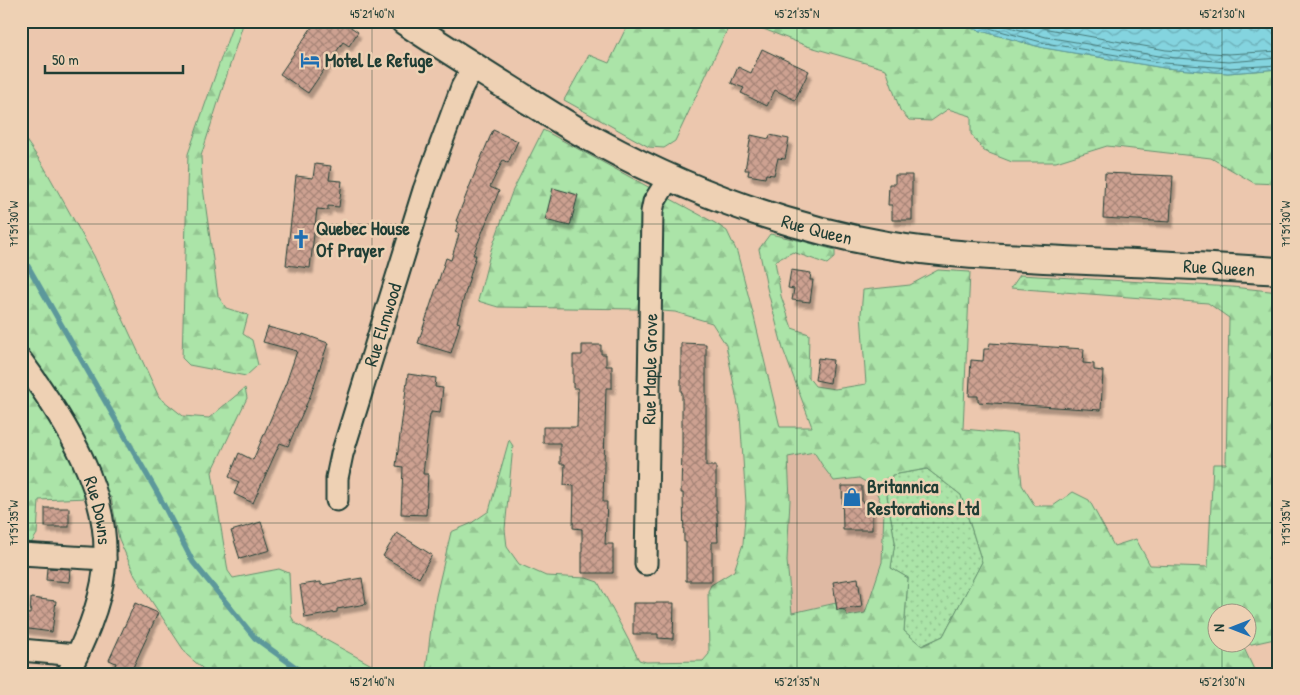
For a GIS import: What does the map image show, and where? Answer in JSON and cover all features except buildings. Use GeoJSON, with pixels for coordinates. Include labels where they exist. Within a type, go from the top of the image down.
{"type":"FeatureCollection","features":[{"type":"Feature","properties":{"kind":"main road","name":"Rue Queen"},"geometry":{"type":"LineString","coordinates":[[404,21],[473,67],[598,143],[669,178],[748,209],[800,226],[889,245],[952,253],[1279,271]]}},
{"type":"Feature","properties":{"kind":"street","name":"Rue Elmwood"},"geometry":{"type":"LineString","coordinates":[[337,500],[337,478],[342,454],[424,190],[462,87],[473,67]]}},
{"type":"Feature","properties":{"kind":"street","name":"Rue Maple Grove"},"geometry":{"type":"LineString","coordinates":[[646,564],[652,212],[654,202],[669,178]]}},
{"type":"Feature","properties":{"kind":"street","name":"Rue Downs"},"geometry":{"type":"LineString","coordinates":[[21,360],[45,393],[71,435],[91,479],[104,527],[105,570],[101,593],[93,617],[68,674]]}},
{"type":"Feature","properties":{"kind":"street"},"geometry":{"type":"LineString","coordinates":[[21,554],[105,559]]}},
{"type":"Feature","properties":{"kind":"street"},"geometry":{"type":"LineString","coordinates":[[21,650],[77,655]]}},
{"type":"Feature","properties":{"kind":"shaded area"},"geometry":{"type":"Polygon","coordinates":[[[814,452],[834,481],[859,478],[869,484],[876,491],[884,511],[882,562],[865,613],[848,616],[837,610],[835,603],[792,613],[787,561],[790,500],[788,457],[814,452]]]}},
{"type":"Feature","properties":{"kind":"green space"},"geometry":{"type":"Polygon","coordinates":[[[234,21],[244,21],[201,156],[202,180],[218,296],[226,308],[248,315],[243,334],[252,340],[258,365],[246,376],[189,365],[182,358],[188,154],[234,21]]]}},
{"type":"Feature","properties":{"kind":"green space"},"geometry":{"type":"Polygon","coordinates":[[[626,21],[741,21],[730,24],[675,141],[664,148],[649,147],[564,100],[589,55],[609,63],[627,26],[626,21]]]}},
{"type":"Feature","properties":{"kind":"green space"},"geometry":{"type":"Polygon","coordinates":[[[743,21],[944,21],[1044,48],[1164,68],[1228,73],[1279,69],[1279,184],[1254,183],[1211,158],[1107,146],[1056,162],[1012,162],[984,151],[971,134],[971,116],[948,109],[931,121],[909,120],[900,110],[886,69],[807,46],[743,21]]]}},
{"type":"Feature","properties":{"kind":"green space"},"geometry":{"type":"Polygon","coordinates":[[[543,130],[715,223],[727,231],[737,252],[780,427],[812,427],[783,349],[767,288],[759,249],[770,234],[835,250],[835,257],[827,264],[793,252],[775,261],[781,296],[792,328],[809,334],[808,377],[815,386],[835,389],[866,384],[861,314],[863,290],[910,285],[938,270],[970,272],[963,429],[1017,434],[1022,485],[1035,506],[1053,506],[1073,492],[1089,500],[1114,546],[1136,539],[1150,565],[1208,567],[1213,464],[1226,464],[1229,318],[1208,303],[1011,288],[1020,275],[1232,287],[1279,292],[1279,638],[1258,643],[1258,602],[1208,602],[1208,652],[1246,652],[1256,674],[419,674],[426,670],[436,596],[451,532],[470,524],[489,511],[509,440],[513,446],[505,529],[507,547],[519,564],[546,576],[586,578],[598,582],[639,660],[646,662],[703,661],[709,654],[708,591],[711,585],[734,571],[743,544],[746,503],[740,415],[726,345],[712,323],[675,312],[635,309],[498,307],[478,301],[491,250],[512,192],[543,130]],[[814,452],[788,457],[790,500],[787,561],[792,613],[836,603],[837,610],[843,609],[848,616],[865,613],[882,562],[884,511],[876,491],[869,484],[859,478],[834,481],[814,452]],[[927,469],[892,475],[887,496],[895,542],[891,568],[908,578],[904,631],[922,646],[943,636],[982,562],[961,495],[927,469]]]}},
{"type":"Feature","properties":{"kind":"green space"},"geometry":{"type":"Polygon","coordinates":[[[21,133],[43,165],[94,256],[159,397],[183,416],[209,418],[245,388],[247,398],[212,472],[228,571],[233,578],[279,569],[289,573],[291,616],[295,623],[388,674],[209,674],[187,655],[135,576],[119,539],[111,497],[39,500],[37,534],[30,545],[21,545],[21,133]]]}},
{"type":"Feature","properties":{"kind":"green space"},"geometry":{"type":"Polygon","coordinates":[[[927,469],[961,495],[982,562],[943,636],[921,646],[904,631],[908,578],[891,568],[895,542],[887,496],[892,475],[927,469]]]}},
{"type":"Feature","properties":{"kind":"water"},"geometry":{"type":"Polygon","coordinates":[[[944,21],[1279,21],[1279,69],[1228,73],[1164,68],[1044,48],[944,21]]]}},
{"type":"Feature","properties":{"kind":"waterway"},"geometry":{"type":"LineString","coordinates":[[21,254],[158,494],[193,562],[255,638],[305,674]]}},
{"type":"Feature","properties":{"kind":"place","name":"Motel Le Refuge"},"geometry":{"type":"Point","coordinates":[310,60]}},
{"type":"Feature","properties":{"kind":"place","name":"Quebec House Of Prayer"},"geometry":{"type":"Point","coordinates":[301,239]}},
{"type":"Feature","properties":{"kind":"place","name":"Britannica Restorations Ltd"},"geometry":{"type":"Point","coordinates":[852,497]}}]}
